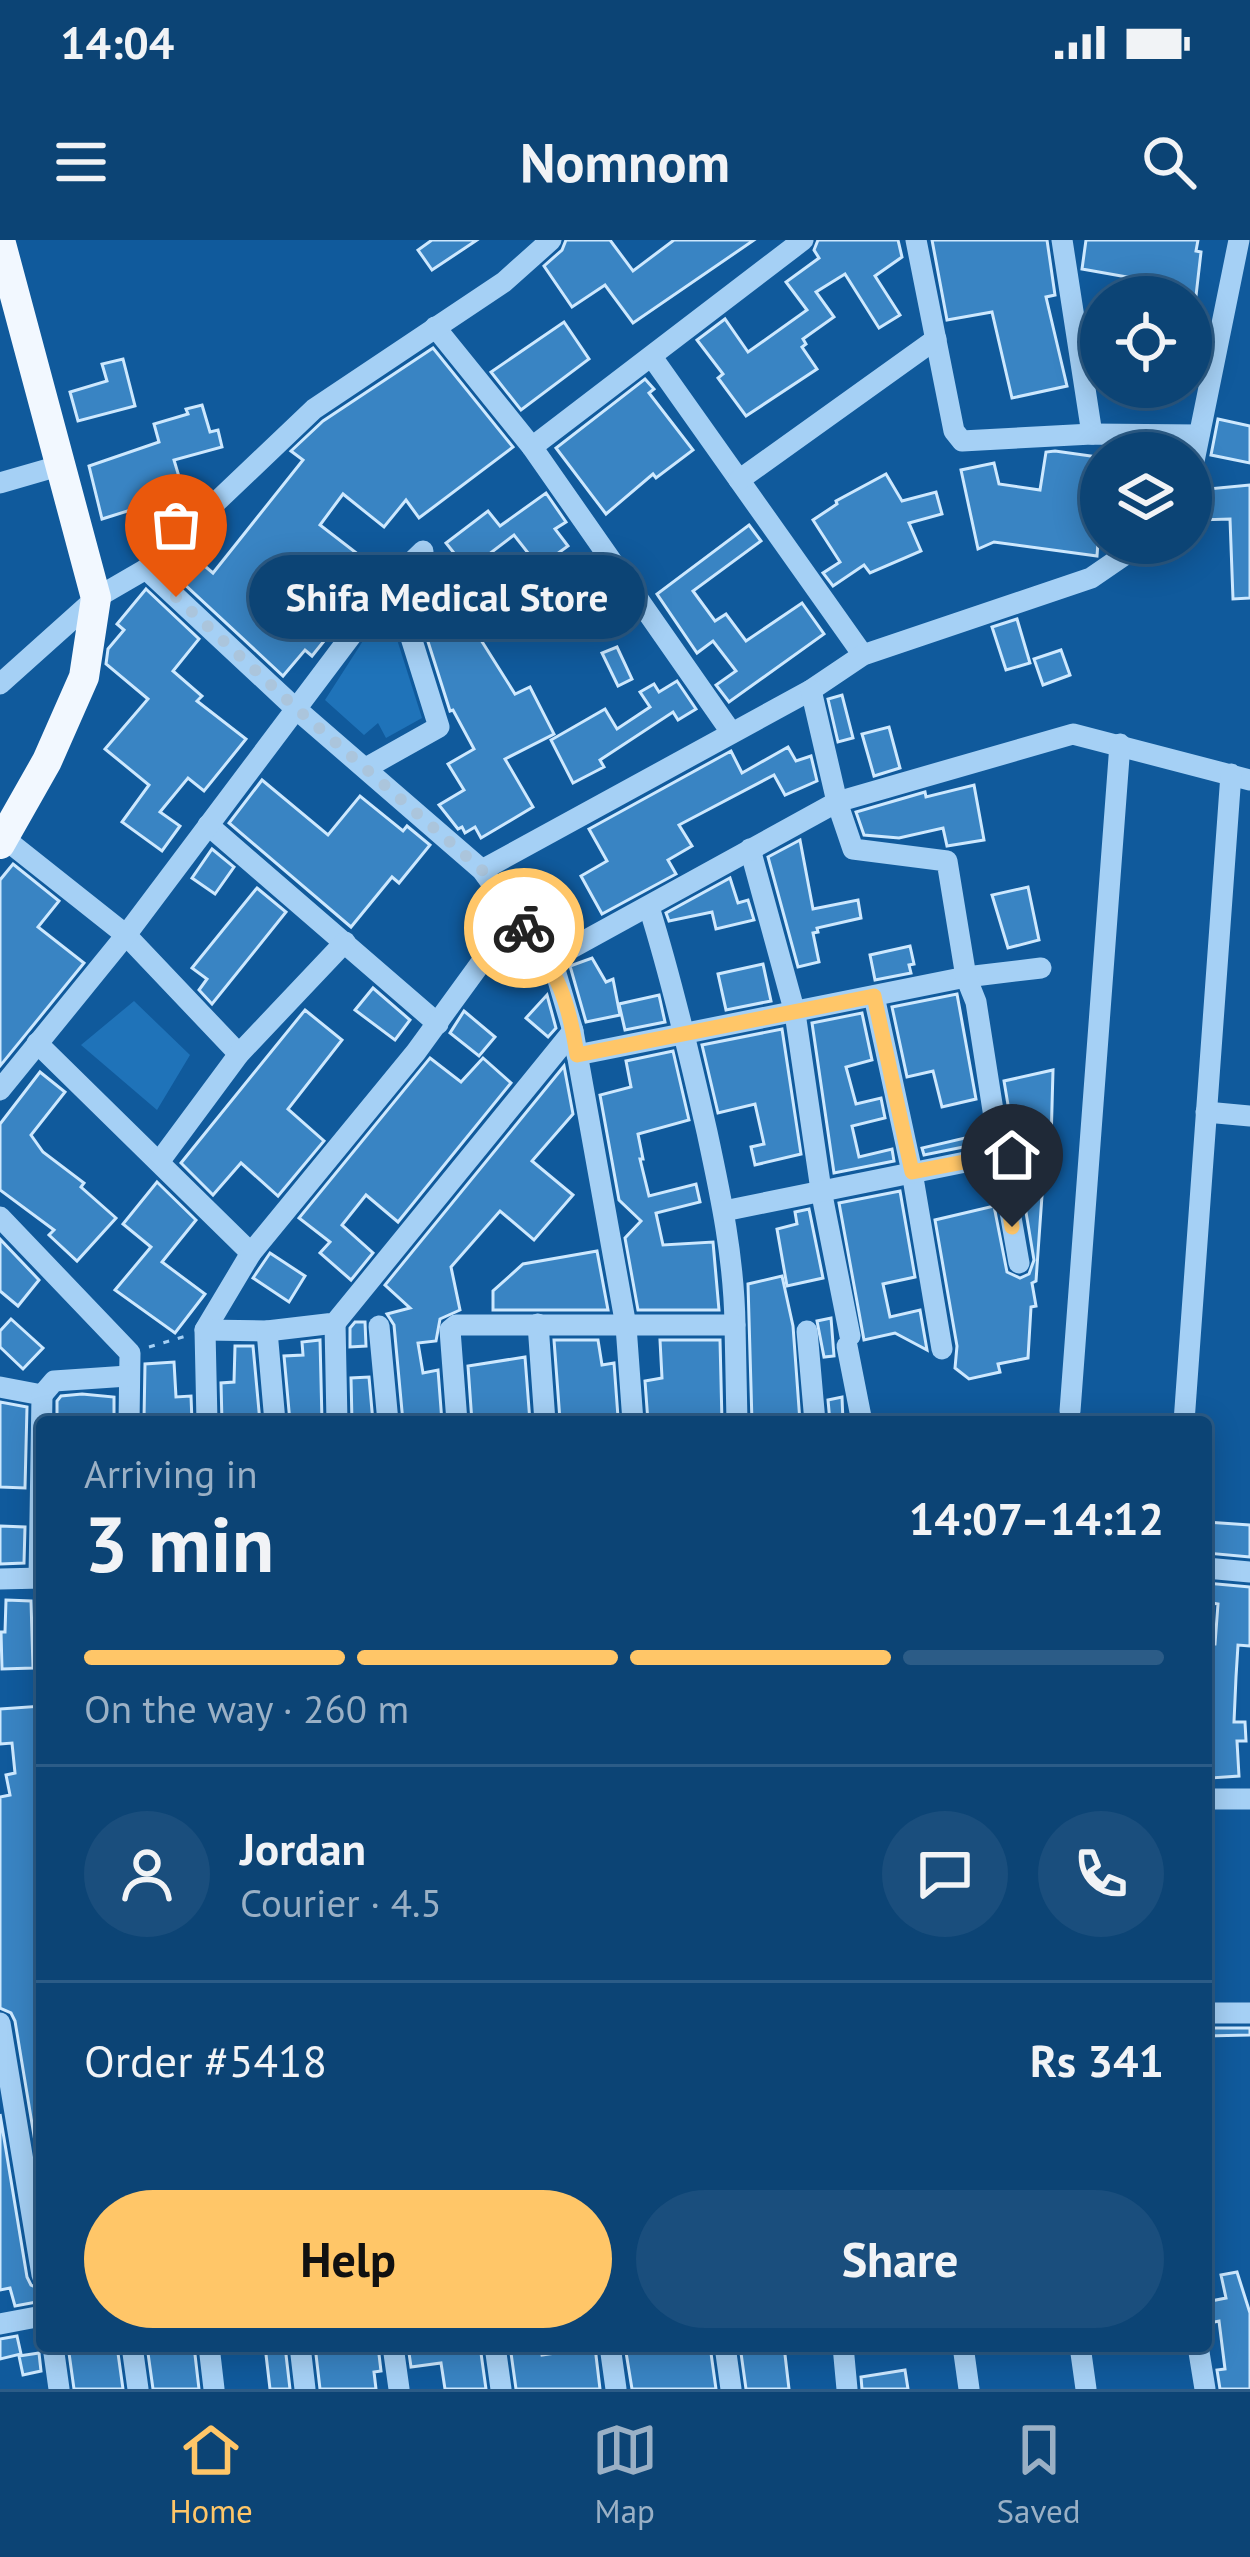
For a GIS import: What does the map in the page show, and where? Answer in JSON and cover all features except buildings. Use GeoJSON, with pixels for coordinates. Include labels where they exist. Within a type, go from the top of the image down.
{"type":"FeatureCollection","features":[{"type":"Feature","properties":{"kind":"main road"},"geometry":{"type":"LineString","coordinates":[[1,240],[96,598],[84,677],[47,760],[2,842]]}},
{"type":"Feature","properties":{"kind":"street"},"geometry":{"type":"LineString","coordinates":[[0,684],[96,598],[146,569],[314,409],[504,282],[551,240]]}},
{"type":"Feature","properties":{"kind":"street"},"geometry":{"type":"LineString","coordinates":[[532,447],[803,240]]}},
{"type":"Feature","properties":{"kind":"street"},"geometry":{"type":"LineString","coordinates":[[916,240],[954,431],[962,441],[1080,435]]}},
{"type":"Feature","properties":{"kind":"street"},"geometry":{"type":"LineString","coordinates":[[1062,240],[1092,432]]}},
{"type":"Feature","properties":{"kind":"street"},"geometry":{"type":"LineString","coordinates":[[1200,432],[1239,240]]}},
{"type":"Feature","properties":{"kind":"street"},"geometry":{"type":"LineString","coordinates":[[435,327],[532,447],[731,732]]}},
{"type":"Feature","properties":{"kind":"street"},"geometry":{"type":"LineString","coordinates":[[739,480],[935,339]]}},
{"type":"Feature","properties":{"kind":"street"},"geometry":{"type":"LineString","coordinates":[[652,357],[863,655]]}},
{"type":"Feature","properties":{"kind":"street"},"geometry":{"type":"LineString","coordinates":[[0,483],[62,465]]}},
{"type":"Feature","properties":{"kind":"street"},"geometry":{"type":"LineString","coordinates":[[0,1090],[126,935],[393,580],[423,551]]}},
{"type":"Feature","properties":{"kind":"street"},"geometry":{"type":"LineString","coordinates":[[482,870],[811,690],[863,655],[1090,578],[1111,564]]}},
{"type":"Feature","properties":{"kind":"street"},"geometry":{"type":"LineString","coordinates":[[146,569],[482,870],[548,961],[562,987],[573,1031],[626,1326],[632,1416]]}},
{"type":"Feature","properties":{"kind":"street"},"geometry":{"type":"LineString","coordinates":[[366,768],[439,728],[393,580]]}},
{"type":"Feature","properties":{"kind":"street"},"geometry":{"type":"LineString","coordinates":[[811,690],[836,802],[853,849],[947,861],[965,977],[976,1002],[1019,1263]]}},
{"type":"Feature","properties":{"kind":"street"},"geometry":{"type":"LineString","coordinates":[[548,961],[836,802],[1073,734],[1240,777],[1206,1112],[1184,1416]]}},
{"type":"Feature","properties":{"kind":"street"},"geometry":{"type":"LineString","coordinates":[[1070,1411],[1120,744]]}},
{"type":"Feature","properties":{"kind":"street"},"geometry":{"type":"LineString","coordinates":[[208,825],[438,1024]]}},
{"type":"Feature","properties":{"kind":"street"},"geometry":{"type":"LineString","coordinates":[[2,842],[126,935],[239,1054]]}},
{"type":"Feature","properties":{"kind":"street"},"geometry":{"type":"LineString","coordinates":[[750,849],[795,1013],[861,1416]]}},
{"type":"Feature","properties":{"kind":"street"},"geometry":{"type":"LineString","coordinates":[[649,908],[685,1034],[734,1263],[737,1416]]}},
{"type":"Feature","properties":{"kind":"street"},"geometry":{"type":"LineString","coordinates":[[207,1416],[205,1330],[250,1252],[438,1024],[515,916]]}},
{"type":"Feature","properties":{"kind":"street"},"geometry":{"type":"LineString","coordinates":[[159,1162],[239,1054],[345,942]]}},
{"type":"Feature","properties":{"kind":"street"},"geometry":{"type":"LineString","coordinates":[[577,1055],[965,977],[1042,968]]}},
{"type":"Feature","properties":{"kind":"street"},"geometry":{"type":"LineString","coordinates":[[874,996],[912,1172],[942,1349]]}},
{"type":"Feature","properties":{"kind":"street"},"geometry":{"type":"LineString","coordinates":[[337,1416],[335,1323],[573,1031]]}},
{"type":"Feature","properties":{"kind":"street"},"geometry":{"type":"LineString","coordinates":[[37,1043],[250,1252]]}},
{"type":"Feature","properties":{"kind":"street"},"geometry":{"type":"LineString","coordinates":[[1206,1112],[1250,1116]]}},
{"type":"Feature","properties":{"kind":"street"},"geometry":{"type":"LineString","coordinates":[[724,1211],[1000,1155]]}},
{"type":"Feature","properties":{"kind":"street"},"geometry":{"type":"LineString","coordinates":[[0,1217],[130,1353],[129,1416]]}},
{"type":"Feature","properties":{"kind":"street"},"geometry":{"type":"LineString","coordinates":[[205,1330],[267,1331],[335,1323]]}},
{"type":"Feature","properties":{"kind":"street"},"geometry":{"type":"LineString","coordinates":[[457,1416],[450,1330],[456,1324],[735,1325]]}},
{"type":"Feature","properties":{"kind":"street"},"geometry":{"type":"LineString","coordinates":[[538,1324],[545,1416]]}},
{"type":"Feature","properties":{"kind":"street"},"geometry":{"type":"LineString","coordinates":[[380,1326],[388,1416]]}},
{"type":"Feature","properties":{"kind":"street"},"geometry":{"type":"LineString","coordinates":[[267,1331],[274,1416]]}},
{"type":"Feature","properties":{"kind":"street"},"geometry":{"type":"LineString","coordinates":[[807,1331],[814,1416]]}},
{"type":"Feature","properties":{"kind":"street"},"geometry":{"type":"LineString","coordinates":[[42,1416],[42,1395],[54,1381],[128,1376]]}},
{"type":"Feature","properties":{"kind":"street"},"geometry":{"type":"LineString","coordinates":[[0,1387],[42,1395]]}},
{"type":"Feature","properties":{"kind":"street"},"geometry":{"type":"LineString","coordinates":[[1212,1569],[1250,1572]]}},
{"type":"Feature","properties":{"kind":"street"},"geometry":{"type":"LineString","coordinates":[[0,1579],[36,1578]]}},
{"type":"Feature","properties":{"kind":"street"},"geometry":{"type":"LineString","coordinates":[[1212,1799],[1250,1798]]}},
{"type":"Feature","properties":{"kind":"street"},"geometry":{"type":"LineString","coordinates":[[1212,2013],[1250,2013]]}},
{"type":"Feature","properties":{"kind":"street"},"geometry":{"type":"LineString","coordinates":[[0,2023],[36,2239]]}},
{"type":"Feature","properties":{"kind":"street"},"geometry":{"type":"LineString","coordinates":[[0,2324],[36,2317]]}},
{"type":"Feature","properties":{"kind":"street"},"geometry":{"type":"LineString","coordinates":[[54,2352],[58,2389]]}},
{"type":"Feature","properties":{"kind":"street"},"geometry":{"type":"LineString","coordinates":[[133,2352],[138,2389]]}},
{"type":"Feature","properties":{"kind":"street"},"geometry":{"type":"LineString","coordinates":[[210,2352],[214,2389]]}},
{"type":"Feature","properties":{"kind":"street"},"geometry":{"type":"LineString","coordinates":[[302,2352],[305,2389]]}},
{"type":"Feature","properties":{"kind":"street"},"geometry":{"type":"LineString","coordinates":[[394,2352],[399,2389]]}},
{"type":"Feature","properties":{"kind":"street"},"geometry":{"type":"LineString","coordinates":[[496,2352],[500,2389]]}},
{"type":"Feature","properties":{"kind":"street"},"geometry":{"type":"LineString","coordinates":[[611,2352],[616,2389]]}},
{"type":"Feature","properties":{"kind":"street"},"geometry":{"type":"LineString","coordinates":[[726,2352],[731,2389]]}},
{"type":"Feature","properties":{"kind":"street"},"geometry":{"type":"LineString","coordinates":[[844,2352],[847,2389]]}},
{"type":"Feature","properties":{"kind":"street"},"geometry":{"type":"LineString","coordinates":[[964,2352],[969,2389]]}},
{"type":"Feature","properties":{"kind":"street"},"geometry":{"type":"LineString","coordinates":[[1081,2352],[1086,2389]]}},
{"type":"Feature","properties":{"kind":"street"},"geometry":{"type":"LineString","coordinates":[[1199,2352],[1205,2389]]}},
{"type":"Feature","properties":{"kind":"path"},"geometry":{"type":"LineString","coordinates":[[130,1353],[205,1330]]}},
{"type":"Feature","properties":{"kind":"shaded area"},"geometry":{"type":"Polygon","coordinates":[[[386,605],[422,718],[386,738],[378,723],[364,735],[325,700],[386,605]]]}},
{"type":"Feature","properties":{"kind":"shaded area"},"geometry":{"type":"Polygon","coordinates":[[[134,1001],[190,1055],[157,1110],[81,1045],[134,1001]]]}},
{"type":"Feature","properties":{"kind":"way so far"},"geometry":{"type":"LineString","coordinates":[[176,597],[482,870],[524,928]]}},
{"type":"Feature","properties":{"kind":"place","name":"Shifa Medical Store"},"geometry":{"type":"Point","coordinates":[176,597]}},
{"type":"Feature","properties":{"kind":"route"},"geometry":{"type":"LineString","coordinates":[[524,928],[555,970],[577,1055],[874,996],[912,1172],[1000,1155],[1012,1227]]}}]}
